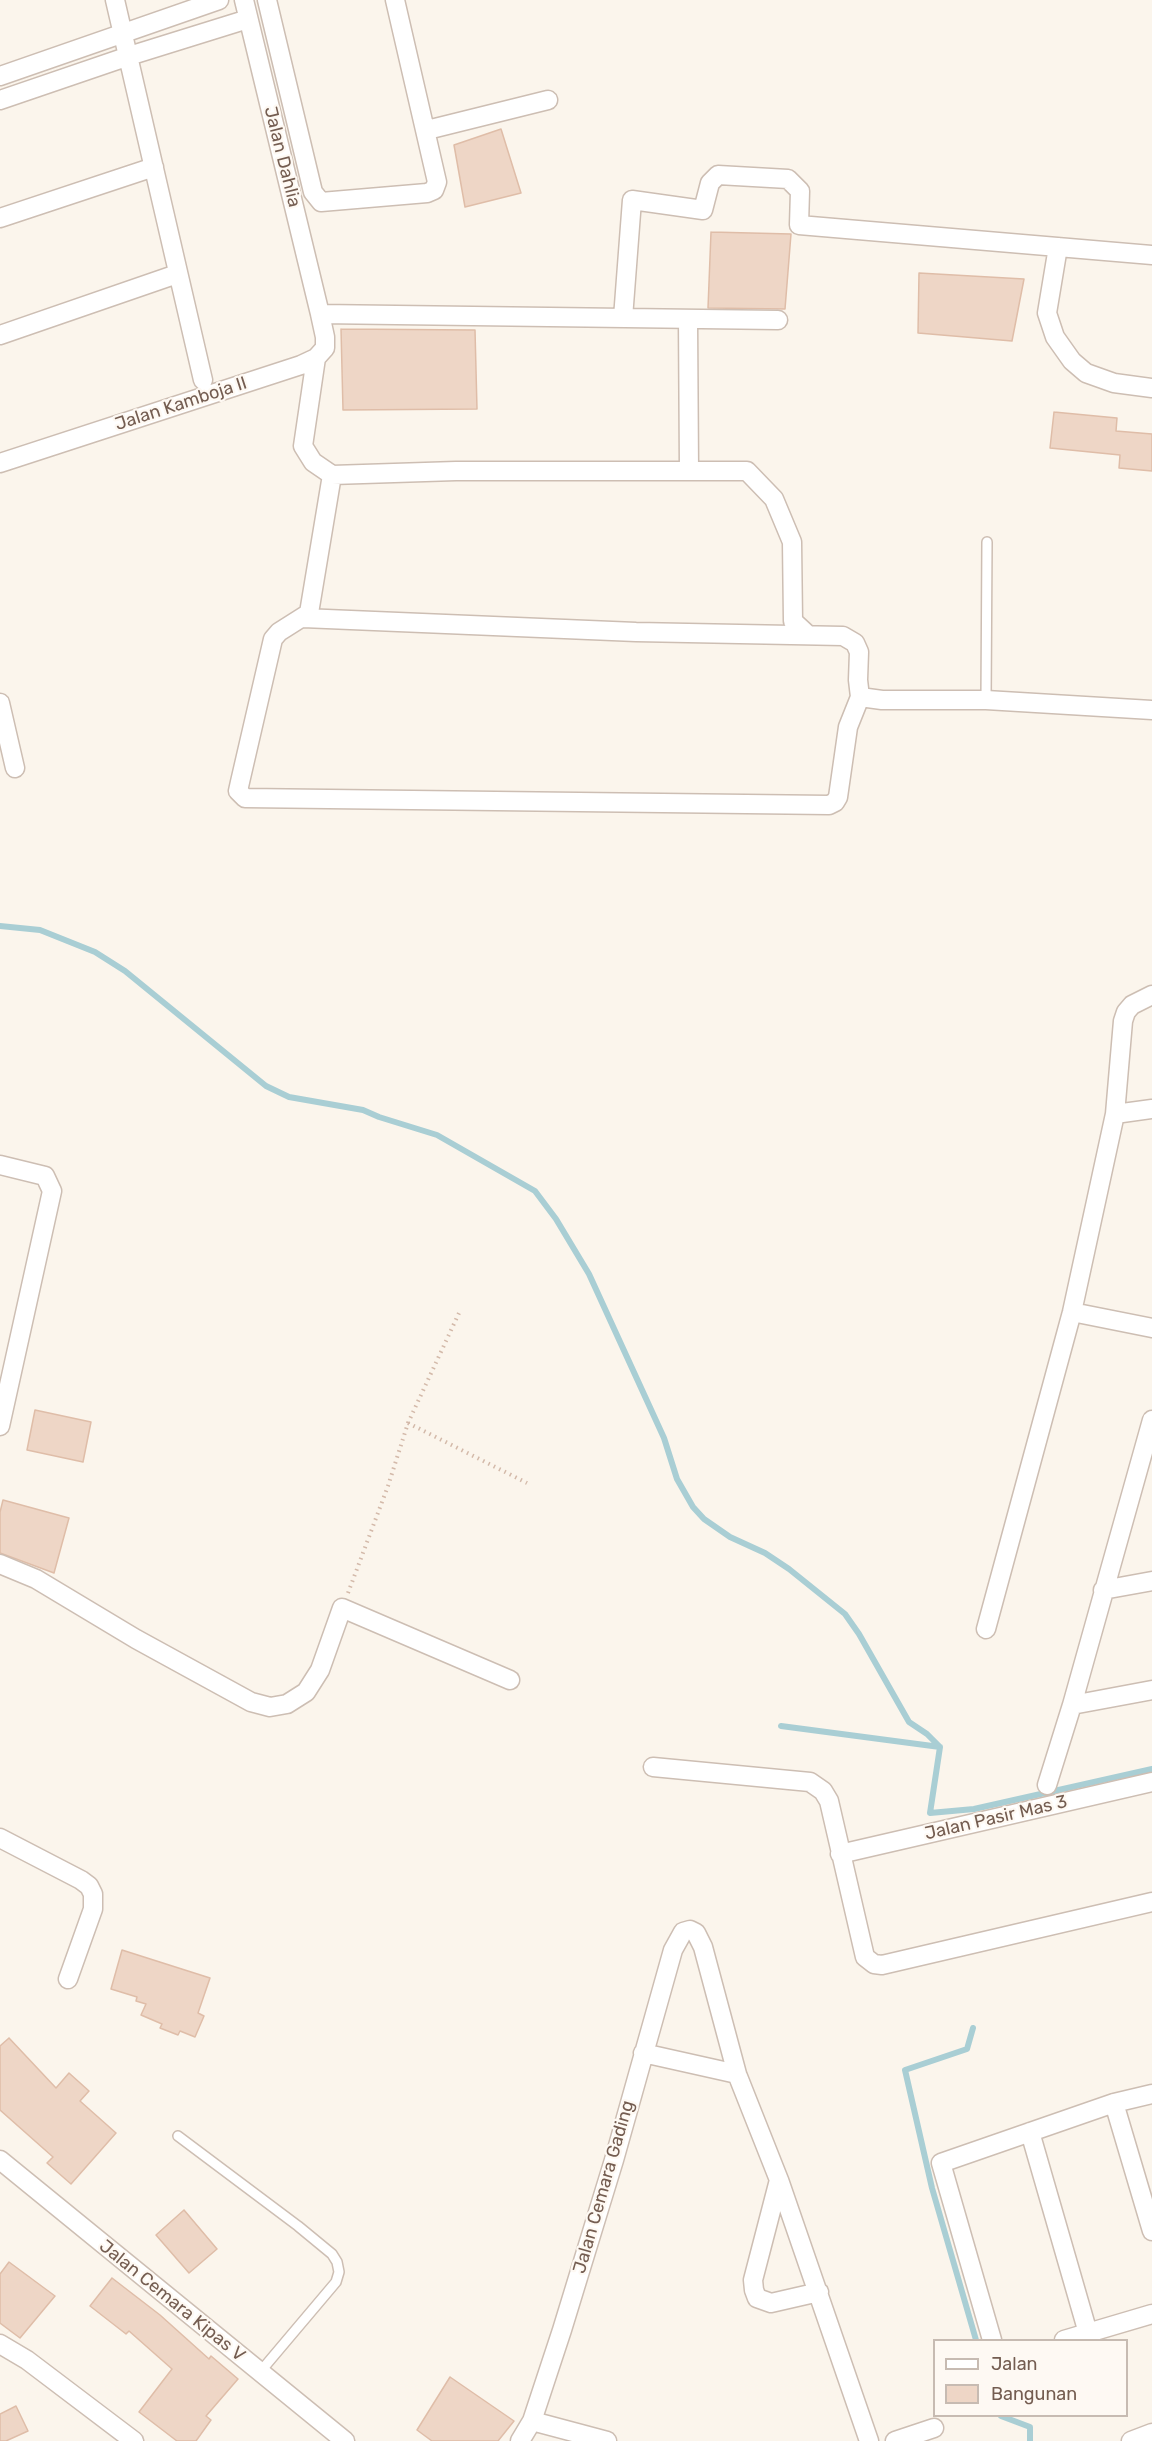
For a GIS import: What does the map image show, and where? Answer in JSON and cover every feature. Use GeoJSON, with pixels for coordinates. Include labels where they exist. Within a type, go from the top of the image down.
{"type":"FeatureCollection","features":[{"type":"Feature","properties":{"kind":"street"},"geometry":{"type":"LineString","coordinates":[[115,0],[203,380]]}},
{"type":"Feature","properties":{"kind":"street"},"geometry":{"type":"LineString","coordinates":[[0,76],[219,0]]}},
{"type":"Feature","properties":{"kind":"street","name":"Jalan Dahlia"},"geometry":{"type":"LineString","coordinates":[[244,0],[320,314]]}},
{"type":"Feature","properties":{"kind":"street"},"geometry":{"type":"LineString","coordinates":[[267,0],[316,199],[321,202],[427,193],[434,190],[437,176],[395,0]]}},
{"type":"Feature","properties":{"kind":"street"},"geometry":{"type":"LineString","coordinates":[[0,100],[248,19]]}},
{"type":"Feature","properties":{"kind":"street"},"geometry":{"type":"LineString","coordinates":[[427,130],[548,100]]}},
{"type":"Feature","properties":{"kind":"street"},"geometry":{"type":"LineString","coordinates":[[0,218],[154,167]]}},
{"type":"Feature","properties":{"kind":"street"},"geometry":{"type":"LineString","coordinates":[[623,318],[632,200],[703,210],[710,183],[718,175],[788,179],[800,191],[799,225],[1152,255]]}},
{"type":"Feature","properties":{"kind":"street"},"geometry":{"type":"LineString","coordinates":[[1058,247],[1047,313],[1054,337],[1072,361],[1086,373],[1114,382],[1152,388]]}},
{"type":"Feature","properties":{"kind":"street"},"geometry":{"type":"LineString","coordinates":[[0,334],[177,274]]}},
{"type":"Feature","properties":{"kind":"street"},"geometry":{"type":"LineString","coordinates":[[778,320],[320,314],[325,348],[316,358],[303,446],[313,462],[332,474],[456,471],[747,471],[774,499],[792,542],[793,621],[807,634]]}},
{"type":"Feature","properties":{"kind":"street"},"geometry":{"type":"LineString","coordinates":[[688,319],[689,471]]}},
{"type":"Feature","properties":{"kind":"street","name":"Jalan Kamboja II"},"geometry":{"type":"LineString","coordinates":[[0,463],[220,392],[316,358]]}},
{"type":"Feature","properties":{"kind":"street"},"geometry":{"type":"LineString","coordinates":[[303,618],[636,632],[843,636],[855,643],[860,659],[858,680],[860,697],[848,726],[838,796],[835,802],[829,805],[245,798],[238,790],[273,639],[279,632],[309,613],[332,474]]}},
{"type":"Feature","properties":{"kind":"street"},"geometry":{"type":"LineString","coordinates":[[860,697],[986,700],[1152,710]]}},
{"type":"Feature","properties":{"kind":"street"},"geometry":{"type":"LineString","coordinates":[[0,703],[15,768]]}},
{"type":"Feature","properties":{"kind":"street"},"geometry":{"type":"LineString","coordinates":[[986,1629],[1072,1312],[1115,1114],[1126,1012],[1141,998],[1152,995]]}},
{"type":"Feature","properties":{"kind":"street"},"geometry":{"type":"LineString","coordinates":[[1115,1114],[1152,1109]]}},
{"type":"Feature","properties":{"kind":"street"},"geometry":{"type":"LineString","coordinates":[[0,1165],[45,1176],[52,1191],[0,1426]]}},
{"type":"Feature","properties":{"kind":"street"},"geometry":{"type":"LineString","coordinates":[[1072,1312],[1152,1328]]}},
{"type":"Feature","properties":{"kind":"street"},"geometry":{"type":"LineString","coordinates":[[1047,1785],[1072,1705],[1103,1590],[1143,1478],[1152,1420]]}},
{"type":"Feature","properties":{"kind":"street"},"geometry":{"type":"LineString","coordinates":[[0,1564],[36,1579],[136,1639],[251,1702],[270,1707],[286,1704],[306,1692],[320,1670],[342,1608],[510,1680]]}},
{"type":"Feature","properties":{"kind":"street"},"geometry":{"type":"LineString","coordinates":[[1103,1590],[1152,1581]]}},
{"type":"Feature","properties":{"kind":"street"},"geometry":{"type":"LineString","coordinates":[[1072,1705],[1152,1690]]}},
{"type":"Feature","properties":{"kind":"street"},"geometry":{"type":"LineString","coordinates":[[653,1767],[810,1782],[823,1791],[829,1800],[866,1957],[878,1965],[1152,1902]]}},
{"type":"Feature","properties":{"kind":"street","name":"Jalan Pasir Mas 3"},"geometry":{"type":"LineString","coordinates":[[840,1854],[1152,1782]]}},
{"type":"Feature","properties":{"kind":"street"},"geometry":{"type":"LineString","coordinates":[[0,1838],[81,1880],[89,1886],[93,1894],[93,1908],[68,1979]]}},
{"type":"Feature","properties":{"kind":"street","name":"Jalan Cemara Gading"},"geometry":{"type":"LineString","coordinates":[[520,2441],[532,2421],[614,2160],[673,1950],[683,1932],[690,1930],[700,1939],[737,2074]]}},
{"type":"Feature","properties":{"kind":"street"},"geometry":{"type":"LineString","coordinates":[[643,2053],[737,2074],[779,2180],[869,2441]]}},
{"type":"Feature","properties":{"kind":"street"},"geometry":{"type":"LineString","coordinates":[[992,2339],[941,2163],[1114,2103],[1152,2094]]}},
{"type":"Feature","properties":{"kind":"street"},"geometry":{"type":"LineString","coordinates":[[1114,2103],[1152,2230]]}},
{"type":"Feature","properties":{"kind":"street"},"geometry":{"type":"LineString","coordinates":[[1030,2132],[1088,2333]]}},
{"type":"Feature","properties":{"kind":"street","name":"Jalan Cemara Kipas V"},"geometry":{"type":"LineString","coordinates":[[0,2160],[345,2441]]}},
{"type":"Feature","properties":{"kind":"street"},"geometry":{"type":"LineString","coordinates":[[779,2180],[753,2280],[753,2290],[757,2298],[771,2303],[819,2292]]}},
{"type":"Feature","properties":{"kind":"street"},"geometry":{"type":"LineString","coordinates":[[1067,2339],[1152,2314]]}},
{"type":"Feature","properties":{"kind":"street"},"geometry":{"type":"LineString","coordinates":[[0,2344],[27,2360],[134,2441]]}},
{"type":"Feature","properties":{"kind":"street"},"geometry":{"type":"LineString","coordinates":[[532,2421],[607,2441]]}},
{"type":"Feature","properties":{"kind":"street"},"geometry":{"type":"LineString","coordinates":[[895,2441],[934,2428]]}},
{"type":"Feature","properties":{"kind":"street"},"geometry":{"type":"LineString","coordinates":[[1131,2441],[1152,2433]]}},
{"type":"Feature","properties":{"kind":"lane"},"geometry":{"type":"LineString","coordinates":[[986,700],[987,542]]}},
{"type":"Feature","properties":{"kind":"lane"},"geometry":{"type":"LineString","coordinates":[[178,2136],[298,2226],[332,2254],[337,2262],[339,2272],[336,2282],[260,2372]]}},
{"type":"Feature","properties":{"kind":"path"},"geometry":{"type":"LineString","coordinates":[[342,1608],[388,1486],[408,1423],[459,1313]]}},
{"type":"Feature","properties":{"kind":"path"},"geometry":{"type":"LineString","coordinates":[[408,1423],[527,1483]]}},
{"type":"Feature","properties":{"kind":"building"},"geometry":{"type":"Polygon","coordinates":[[[501,129],[521,193],[465,207],[454,145],[501,129]]]}},
{"type":"Feature","properties":{"kind":"building"},"geometry":{"type":"Polygon","coordinates":[[[711,232],[791,234],[785,309],[708,308],[711,232]]]}},
{"type":"Feature","properties":{"kind":"building"},"geometry":{"type":"Polygon","coordinates":[[[919,273],[1024,279],[1012,341],[918,333],[919,273]]]}},
{"type":"Feature","properties":{"kind":"building"},"geometry":{"type":"Polygon","coordinates":[[[341,329],[475,330],[477,409],[343,410],[341,329]]]}},
{"type":"Feature","properties":{"kind":"building"},"geometry":{"type":"Polygon","coordinates":[[[1054,412],[1117,418],[1116,431],[1152,434],[1152,471],[1119,468],[1120,455],[1050,448],[1054,412]]]}},
{"type":"Feature","properties":{"kind":"building"},"geometry":{"type":"Polygon","coordinates":[[[35,1410],[91,1422],[83,1462],[27,1450],[35,1410]]]}},
{"type":"Feature","properties":{"kind":"building"},"geometry":{"type":"Polygon","coordinates":[[[3,1500],[69,1518],[54,1573],[0,1553],[0,1512],[3,1500]]]}},
{"type":"Feature","properties":{"kind":"building"},"geometry":{"type":"Polygon","coordinates":[[[122,1950],[210,1978],[198,2013],[204,2016],[195,2037],[180,2031],[178,2035],[160,2028],[162,2024],[141,2015],[146,2004],[136,2001],[137,1997],[111,1989],[122,1950]]]}},
{"type":"Feature","properties":{"kind":"building"},"geometry":{"type":"Polygon","coordinates":[[[9,2038],[56,2088],[69,2073],[89,2091],[80,2101],[116,2133],[71,2184],[47,2163],[53,2157],[0,2110],[0,2046],[9,2038]]]}},
{"type":"Feature","properties":{"kind":"building"},"geometry":{"type":"Polygon","coordinates":[[[184,2210],[217,2249],[189,2273],[156,2235],[184,2210]]]}},
{"type":"Feature","properties":{"kind":"building"},"geometry":{"type":"Polygon","coordinates":[[[9,2262],[55,2296],[20,2338],[0,2323],[0,2274],[9,2262]]]}},
{"type":"Feature","properties":{"kind":"building"},"geometry":{"type":"Polygon","coordinates":[[[112,2278],[160,2315],[209,2359],[211,2356],[238,2379],[206,2416],[211,2420],[196,2441],[177,2441],[139,2412],[172,2369],[129,2331],[126,2334],[90,2306],[112,2278]]]}},
{"type":"Feature","properties":{"kind":"building"},"geometry":{"type":"Polygon","coordinates":[[[450,2377],[514,2421],[498,2441],[432,2441],[417,2430],[450,2377]]]}},
{"type":"Feature","properties":{"kind":"building"},"geometry":{"type":"Polygon","coordinates":[[[16,2406],[28,2431],[6,2441],[0,2441],[0,2414],[16,2406]]]}},
{"type":"Feature","properties":{"kind":"waterway"},"geometry":{"type":"LineString","coordinates":[[0,926],[40,930],[95,952],[125,971],[266,1086],[289,1097],[363,1110],[437,1135],[535,1191],[556,1219],[589,1274],[664,1438],[677,1479],[693,1507],[704,1519],[730,1537],[765,1553],[789,1569],[845,1614],[859,1634],[909,1722],[927,1734],[940,1747],[930,1813],[974,1809],[1152,1769]]}},
{"type":"Feature","properties":{"kind":"waterway"},"geometry":{"type":"LineString","coordinates":[[781,1726],[940,1747]]}},
{"type":"Feature","properties":{"kind":"waterway"},"geometry":{"type":"LineString","coordinates":[[973,2028],[967,2049],[905,2070],[932,2188],[976,2339]]}},
{"type":"Feature","properties":{"kind":"waterway"},"geometry":{"type":"LineString","coordinates":[[1004,2417],[1030,2427],[1030,2441]]}}]}
